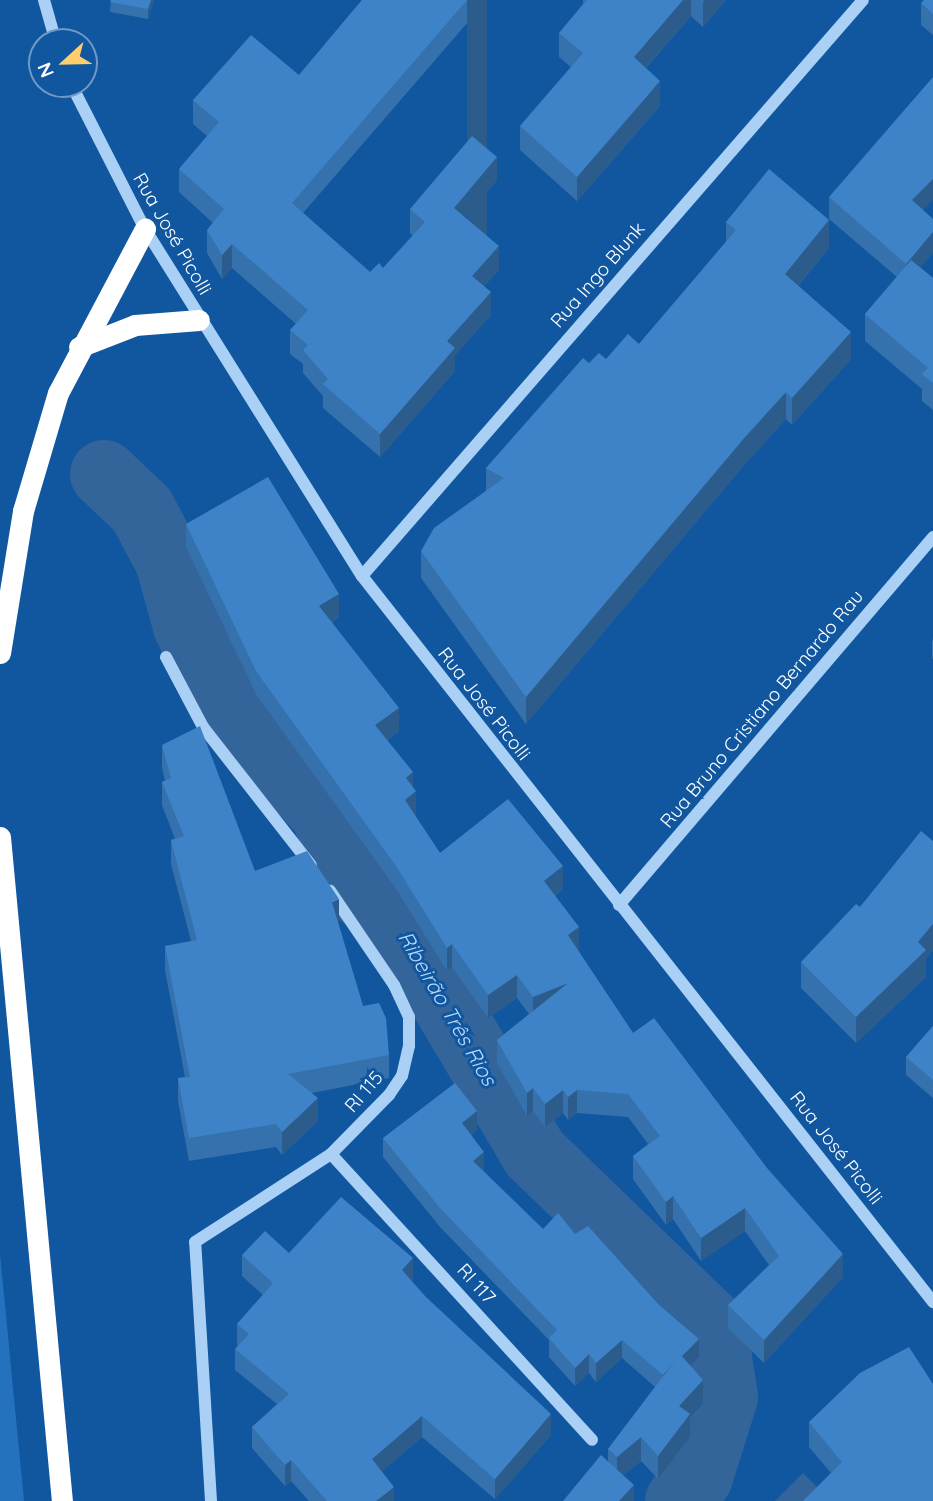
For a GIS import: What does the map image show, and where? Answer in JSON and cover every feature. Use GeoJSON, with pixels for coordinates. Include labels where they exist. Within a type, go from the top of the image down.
{"type":"FeatureCollection","features":[{"type":"Feature","properties":{"kind":"highway"},"geometry":{"type":"LineString","coordinates":[[0,653],[23,511],[58,393],[79,346],[145,229]]}},
{"type":"Feature","properties":{"kind":"highway"},"geometry":{"type":"LineString","coordinates":[[79,346],[135,325],[199,320]]}},
{"type":"Feature","properties":{"kind":"highway"},"geometry":{"type":"LineString","coordinates":[[0,837],[62,1501]]}},
{"type":"Feature","properties":{"kind":"street"},"geometry":{"type":"LineString","coordinates":[[44,0],[52,28]]}},
{"type":"Feature","properties":{"kind":"street","name":"Rua Ingo Blunk"},"geometry":{"type":"LineString","coordinates":[[362,576],[863,0]]}},
{"type":"Feature","properties":{"kind":"street","name":"Rua José Picolli"},"geometry":{"type":"LineString","coordinates":[[78,98],[145,229],[199,320],[362,576],[933,1302]]}},
{"type":"Feature","properties":{"kind":"street","name":"Rua Bruno Cristiano Bernardo Rau"},"geometry":{"type":"LineString","coordinates":[[619,905],[933,537]]}},
{"type":"Feature","properties":{"kind":"street","name":"RI 115"},"geometry":{"type":"LineString","coordinates":[[166,657],[203,727],[317,872],[394,985],[409,1017],[402,1076],[331,1154],[195,1242],[211,1501]]}},
{"type":"Feature","properties":{"kind":"street","name":"RI 117"},"geometry":{"type":"LineString","coordinates":[[331,1154],[592,1440]]}},
{"type":"Feature","properties":{"kind":"shaded area"},"geometry":{"type":"Polygon","coordinates":[[[0,1254],[24,1501],[0,1501],[0,1254]]]}},
{"type":"Feature","properties":{"kind":"shaded area"},"geometry":{"type":"Polygon","coordinates":[[[803,1473],[819,1489],[807,1501],[775,1501],[803,1473]]]}},
{"type":"Feature","properties":{"kind":"building"},"geometry":{"type":"Polygon","coordinates":[[[151,0],[148,9],[110,2],[151,0]]]}},
{"type":"Feature","properties":{"kind":"building"},"geometry":{"type":"Polygon","coordinates":[[[362,0],[467,0],[292,203],[370,272],[379,263],[383,268],[425,222],[410,209],[472,136],[497,157],[454,208],[499,246],[472,276],[491,292],[447,341],[455,348],[380,434],[323,384],[328,379],[303,350],[308,345],[290,330],[308,310],[232,244],[222,255],[207,230],[224,209],[179,169],[219,122],[193,100],[251,35],[299,75],[362,0]]]}},
{"type":"Feature","properties":{"kind":"building"},"geometry":{"type":"Polygon","coordinates":[[[587,0],[683,0],[634,57],[660,81],[577,177],[520,126],[583,53],[559,33],[587,0]]]}},
{"type":"Feature","properties":{"kind":"building"},"geometry":{"type":"Polygon","coordinates":[[[924,0],[933,0],[933,14],[921,3],[924,0]]]}},
{"type":"Feature","properties":{"kind":"building"},"geometry":{"type":"Polygon","coordinates":[[[933,77],[933,179],[912,200],[933,219],[933,232],[906,264],[829,197],[933,77]]]}},
{"type":"Feature","properties":{"kind":"building"},"geometry":{"type":"Polygon","coordinates":[[[769,169],[829,220],[785,274],[851,332],[792,398],[786,392],[745,437],[526,697],[421,551],[434,528],[504,478],[486,468],[583,358],[589,363],[599,353],[606,359],[628,334],[639,344],[736,230],[726,222],[769,169]]]}},
{"type":"Feature","properties":{"kind":"building"},"geometry":{"type":"Polygon","coordinates":[[[911,260],[933,278],[933,383],[922,374],[928,368],[865,314],[911,260]]]}},
{"type":"Feature","properties":{"kind":"building"},"geometry":{"type":"Polygon","coordinates":[[[268,477],[339,594],[319,606],[399,708],[375,725],[413,772],[406,778],[416,791],[405,800],[440,853],[508,799],[563,866],[544,881],[579,927],[568,935],[633,1033],[654,1018],[767,1168],[843,1254],[764,1340],[728,1305],[779,1256],[745,1208],[701,1238],[673,1196],[666,1202],[633,1156],[660,1136],[628,1094],[577,1090],[568,1097],[563,1090],[545,1104],[533,1088],[527,1093],[497,1040],[568,983],[533,997],[517,975],[488,995],[452,944],[447,948],[396,866],[256,671],[186,524],[268,477]]]}},
{"type":"Feature","properties":{"kind":"building"},"geometry":{"type":"Polygon","coordinates":[[[200,726],[255,871],[307,851],[339,899],[332,902],[363,1006],[379,1003],[386,1018],[389,1055],[288,1074],[318,1098],[282,1132],[276,1124],[189,1138],[178,1078],[190,1077],[165,946],[197,940],[171,840],[184,836],[162,782],[171,778],[162,745],[200,726]]]}},
{"type":"Feature","properties":{"kind":"building"},"geometry":{"type":"Polygon","coordinates":[[[921,831],[933,841],[933,924],[918,942],[926,950],[856,1017],[801,962],[856,904],[860,907],[921,831]]]}},
{"type":"Feature","properties":{"kind":"building"},"geometry":{"type":"Polygon","coordinates":[[[933,1026],[933,1080],[906,1057],[933,1026]]]}},
{"type":"Feature","properties":{"kind":"building"},"geometry":{"type":"Polygon","coordinates":[[[455,1083],[477,1111],[462,1123],[484,1152],[473,1161],[543,1229],[558,1213],[575,1234],[588,1226],[659,1305],[699,1339],[682,1356],[680,1354],[663,1375],[622,1340],[596,1363],[589,1354],[575,1368],[549,1338],[557,1330],[440,1208],[383,1138],[455,1083]]]}},
{"type":"Feature","properties":{"kind":"building"},"geometry":{"type":"Polygon","coordinates":[[[341,1197],[413,1258],[402,1270],[425,1296],[551,1414],[495,1479],[422,1416],[372,1459],[394,1487],[376,1501],[327,1501],[291,1460],[285,1465],[252,1427],[289,1394],[235,1349],[249,1334],[237,1324],[273,1283],[242,1255],[265,1231],[289,1253],[341,1197]]]}},
{"type":"Feature","properties":{"kind":"building"},"geometry":{"type":"Polygon","coordinates":[[[909,1347],[933,1384],[933,1501],[803,1501],[842,1462],[809,1422],[860,1373],[909,1347]]]}},
{"type":"Feature","properties":{"kind":"building"},"geometry":{"type":"Polygon","coordinates":[[[680,1354],[703,1380],[679,1406],[690,1414],[658,1456],[641,1437],[617,1457],[608,1449],[680,1354]]]}},
{"type":"Feature","properties":{"kind":"building"},"geometry":{"type":"Polygon","coordinates":[[[601,1455],[634,1485],[619,1501],[563,1501],[601,1455]]]}},
{"type":"Feature","properties":{"kind":"waterway","name":"Ribeirão Três Rios"},"geometry":{"type":"LineString","coordinates":[[104,474],[142,510],[169,561],[187,626],[229,711],[324,813],[355,889],[397,921],[534,1153],[713,1326],[724,1397],[699,1477],[679,1501]]}}]}
